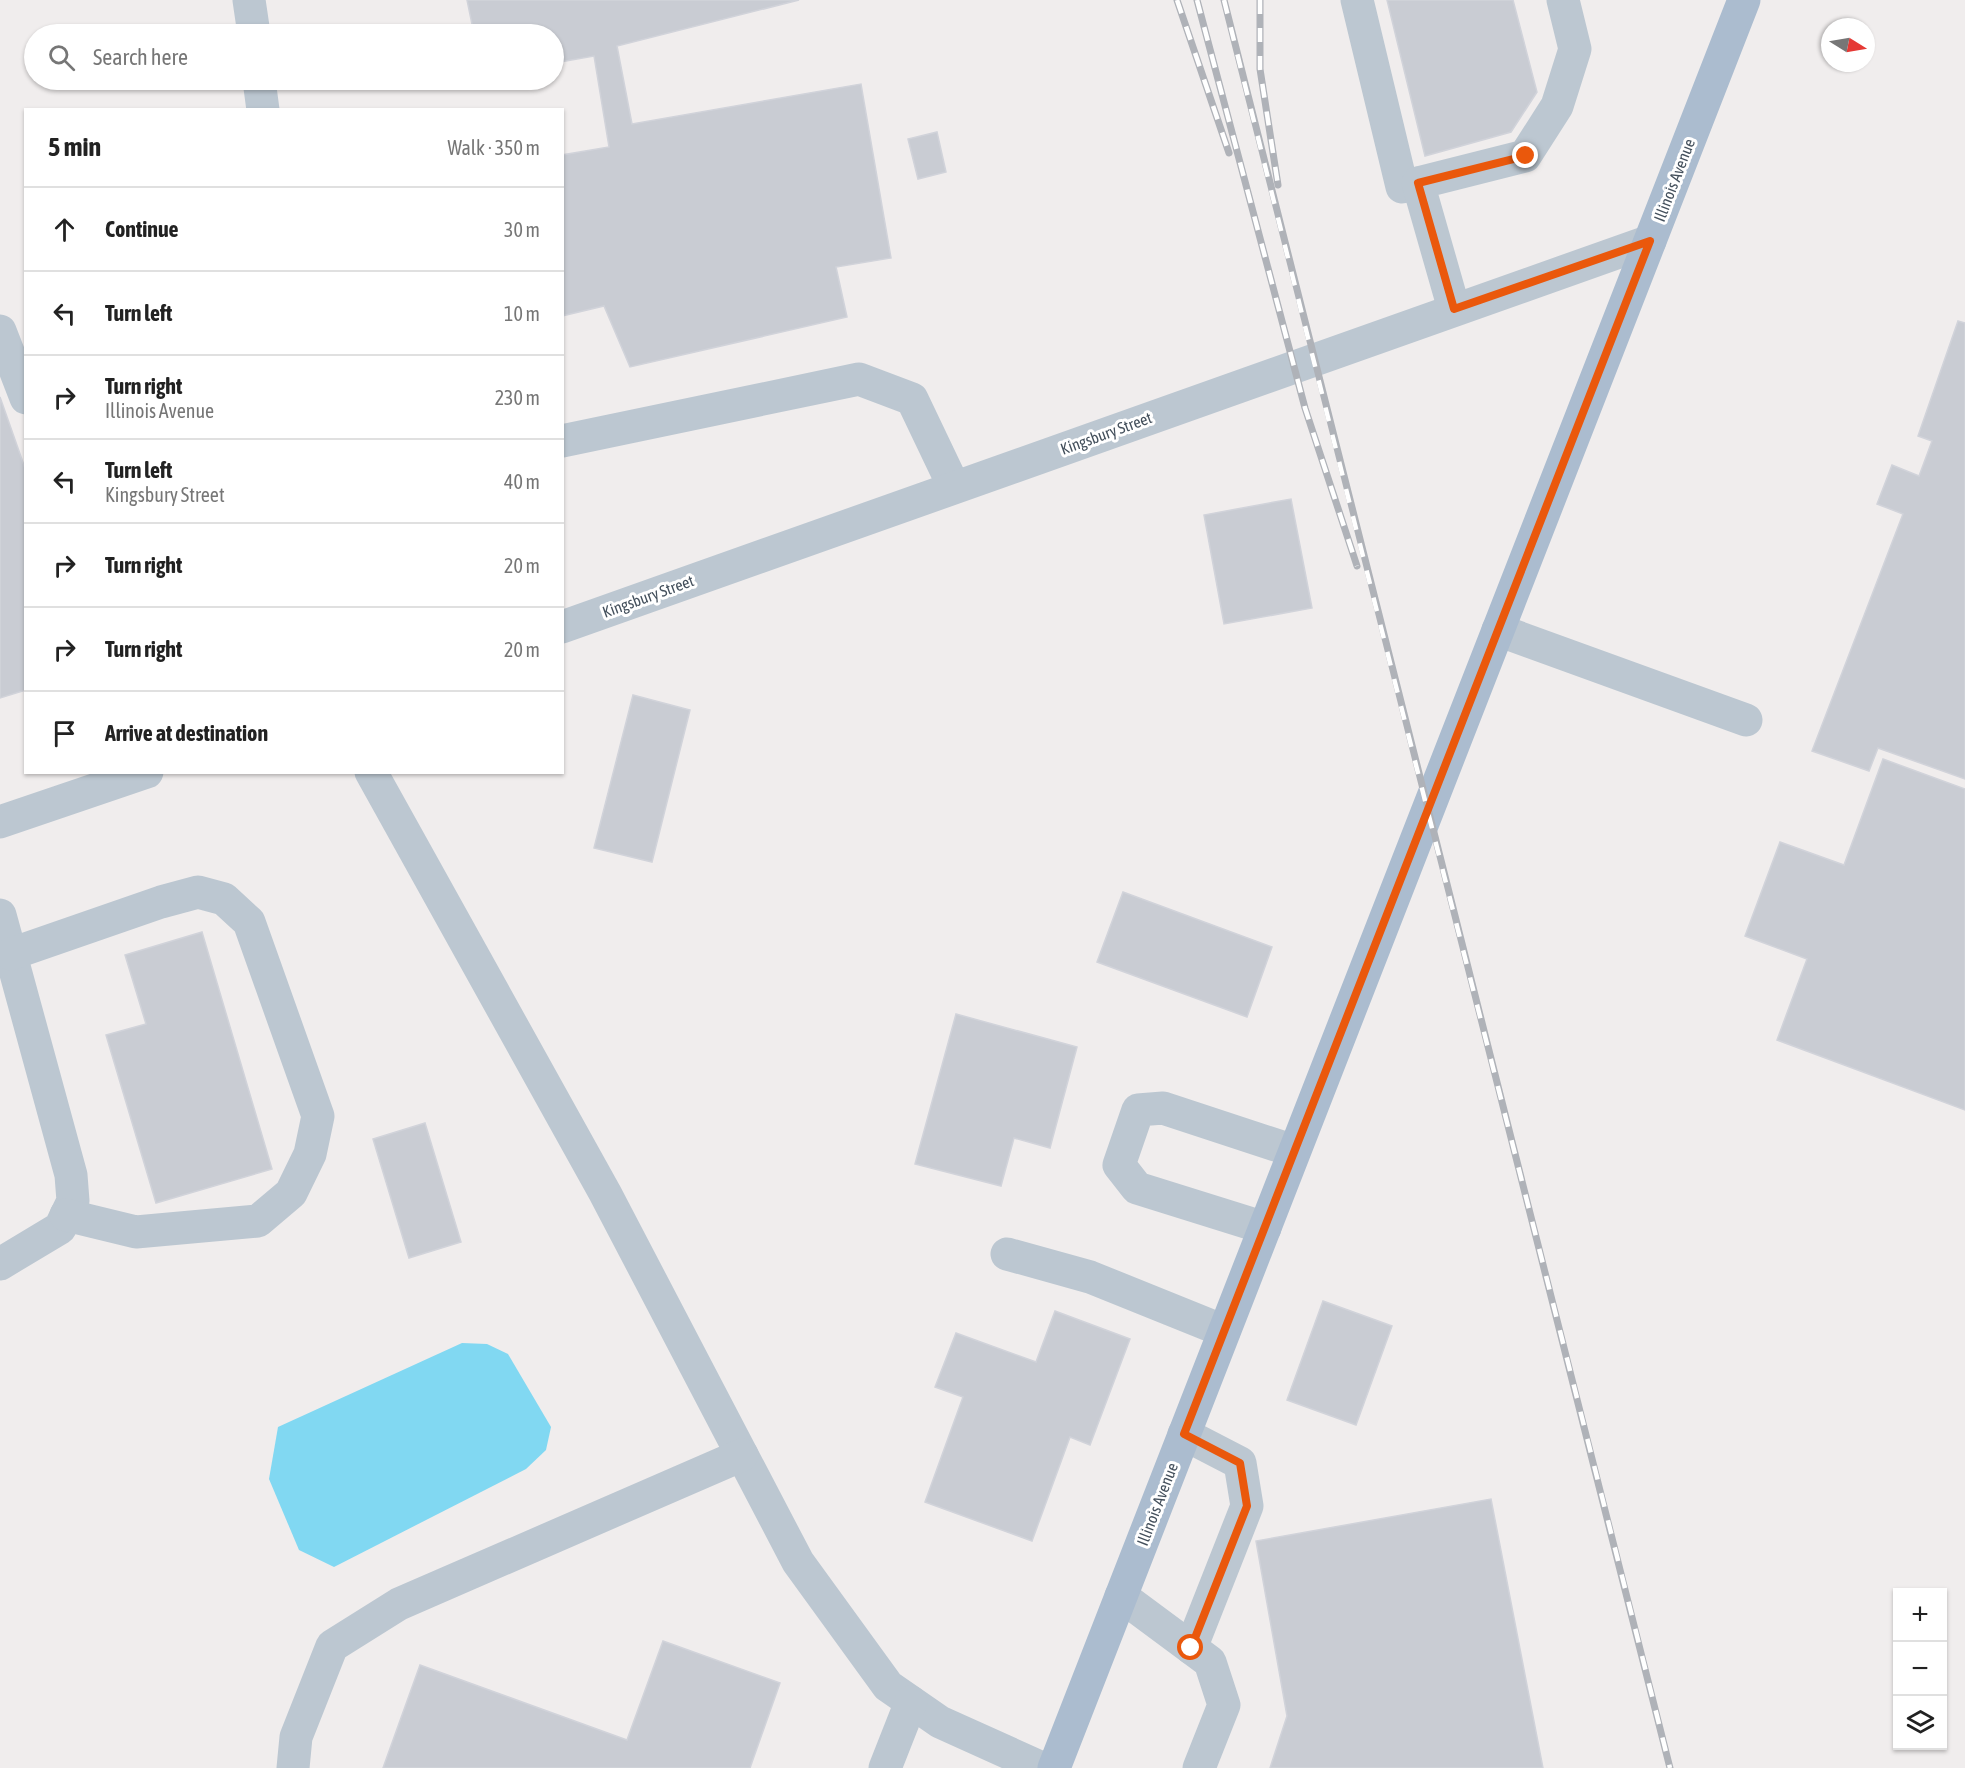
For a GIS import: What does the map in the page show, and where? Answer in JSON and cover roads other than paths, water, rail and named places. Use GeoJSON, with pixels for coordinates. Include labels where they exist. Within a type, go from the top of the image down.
{"type":"FeatureCollection","features":[{"type":"Feature","properties":{"kind":"main road","name":"Illinois Avenue"},"geometry":{"type":"LineString","coordinates":[[1054,1768],[1744,0]]}},
{"type":"Feature","properties":{"kind":"street"},"geometry":{"type":"LineString","coordinates":[[249,0],[253,24]]}},
{"type":"Feature","properties":{"kind":"street"},"geometry":{"type":"LineString","coordinates":[[1357,0],[1402,187],[1526,156],[1557,106],[1575,49],[1563,0]]}},
{"type":"Feature","properties":{"kind":"street"},"geometry":{"type":"LineString","coordinates":[[260,90],[263,108]]}},
{"type":"Feature","properties":{"kind":"street"},"geometry":{"type":"LineString","coordinates":[[1418,183],[1454,309]]}},
{"type":"Feature","properties":{"kind":"street","name":"Kingsbury Street"},"geometry":{"type":"LineString","coordinates":[[564,626],[1650,241]]}},
{"type":"Feature","properties":{"kind":"street"},"geometry":{"type":"LineString","coordinates":[[0,332],[24,393]]}},
{"type":"Feature","properties":{"kind":"street"},"geometry":{"type":"LineString","coordinates":[[564,441],[859,379],[912,399],[954,487]]}},
{"type":"Feature","properties":{"kind":"street"},"geometry":{"type":"LineString","coordinates":[[1498,630],[1746,720]]}},
{"type":"Feature","properties":{"kind":"street"},"geometry":{"type":"LineString","coordinates":[[0,822],[141,774]]}},
{"type":"Feature","properties":{"kind":"street"},"geometry":{"type":"LineString","coordinates":[[372,774],[605,1193],[798,1562],[888,1686],[940,1722],[1042,1768]]}},
{"type":"Feature","properties":{"kind":"street"},"geometry":{"type":"LineString","coordinates":[[10,954],[161,902],[198,892],[224,899],[249,922],[318,1116],[310,1154],[291,1193],[258,1221],[136,1232],[66,1215]]}},
{"type":"Feature","properties":{"kind":"street"},"geometry":{"type":"LineString","coordinates":[[0,915],[71,1175],[73,1201],[60,1228],[0,1264]]}},
{"type":"Feature","properties":{"kind":"street"},"geometry":{"type":"LineString","coordinates":[[1265,1228],[1137,1188],[1119,1164],[1137,1110],[1163,1108],[1294,1151]]}},
{"type":"Feature","properties":{"kind":"street"},"geometry":{"type":"LineString","coordinates":[[1006,1254],[1090,1277],[1224,1331]]}},
{"type":"Feature","properties":{"kind":"street"},"geometry":{"type":"LineString","coordinates":[[1184,1434],[1240,1463],[1247,1506],[1191,1648]]}},
{"type":"Feature","properties":{"kind":"street"},"geometry":{"type":"LineString","coordinates":[[294,1768],[296,1737],[332,1646],[399,1604],[742,1455]]}},
{"type":"Feature","properties":{"kind":"street"},"geometry":{"type":"LineString","coordinates":[[1121,1596],[1210,1662],[1224,1706],[1199,1768]]}},
{"type":"Feature","properties":{"kind":"street"},"geometry":{"type":"LineString","coordinates":[[885,1768],[911,1702]]}},
{"type":"Feature","properties":{"kind":"water"},"geometry":{"type":"Polygon","coordinates":[[[462,1343],[487,1344],[508,1354],[551,1427],[546,1450],[526,1469],[334,1567],[299,1550],[269,1479],[278,1427],[462,1343]]]}},
{"type":"Feature","properties":{"kind":"railway"},"geometry":{"type":"LineString","coordinates":[[1177,0],[1229,153]]}},
{"type":"Feature","properties":{"kind":"railway"},"geometry":{"type":"LineString","coordinates":[[1197,0],[1305,408],[1357,566]]}},
{"type":"Feature","properties":{"kind":"railway"},"geometry":{"type":"LineString","coordinates":[[1224,0],[1670,1768]]}},
{"type":"Feature","properties":{"kind":"railway"},"geometry":{"type":"LineString","coordinates":[[1260,0],[1260,69],[1278,185]]}}]}
